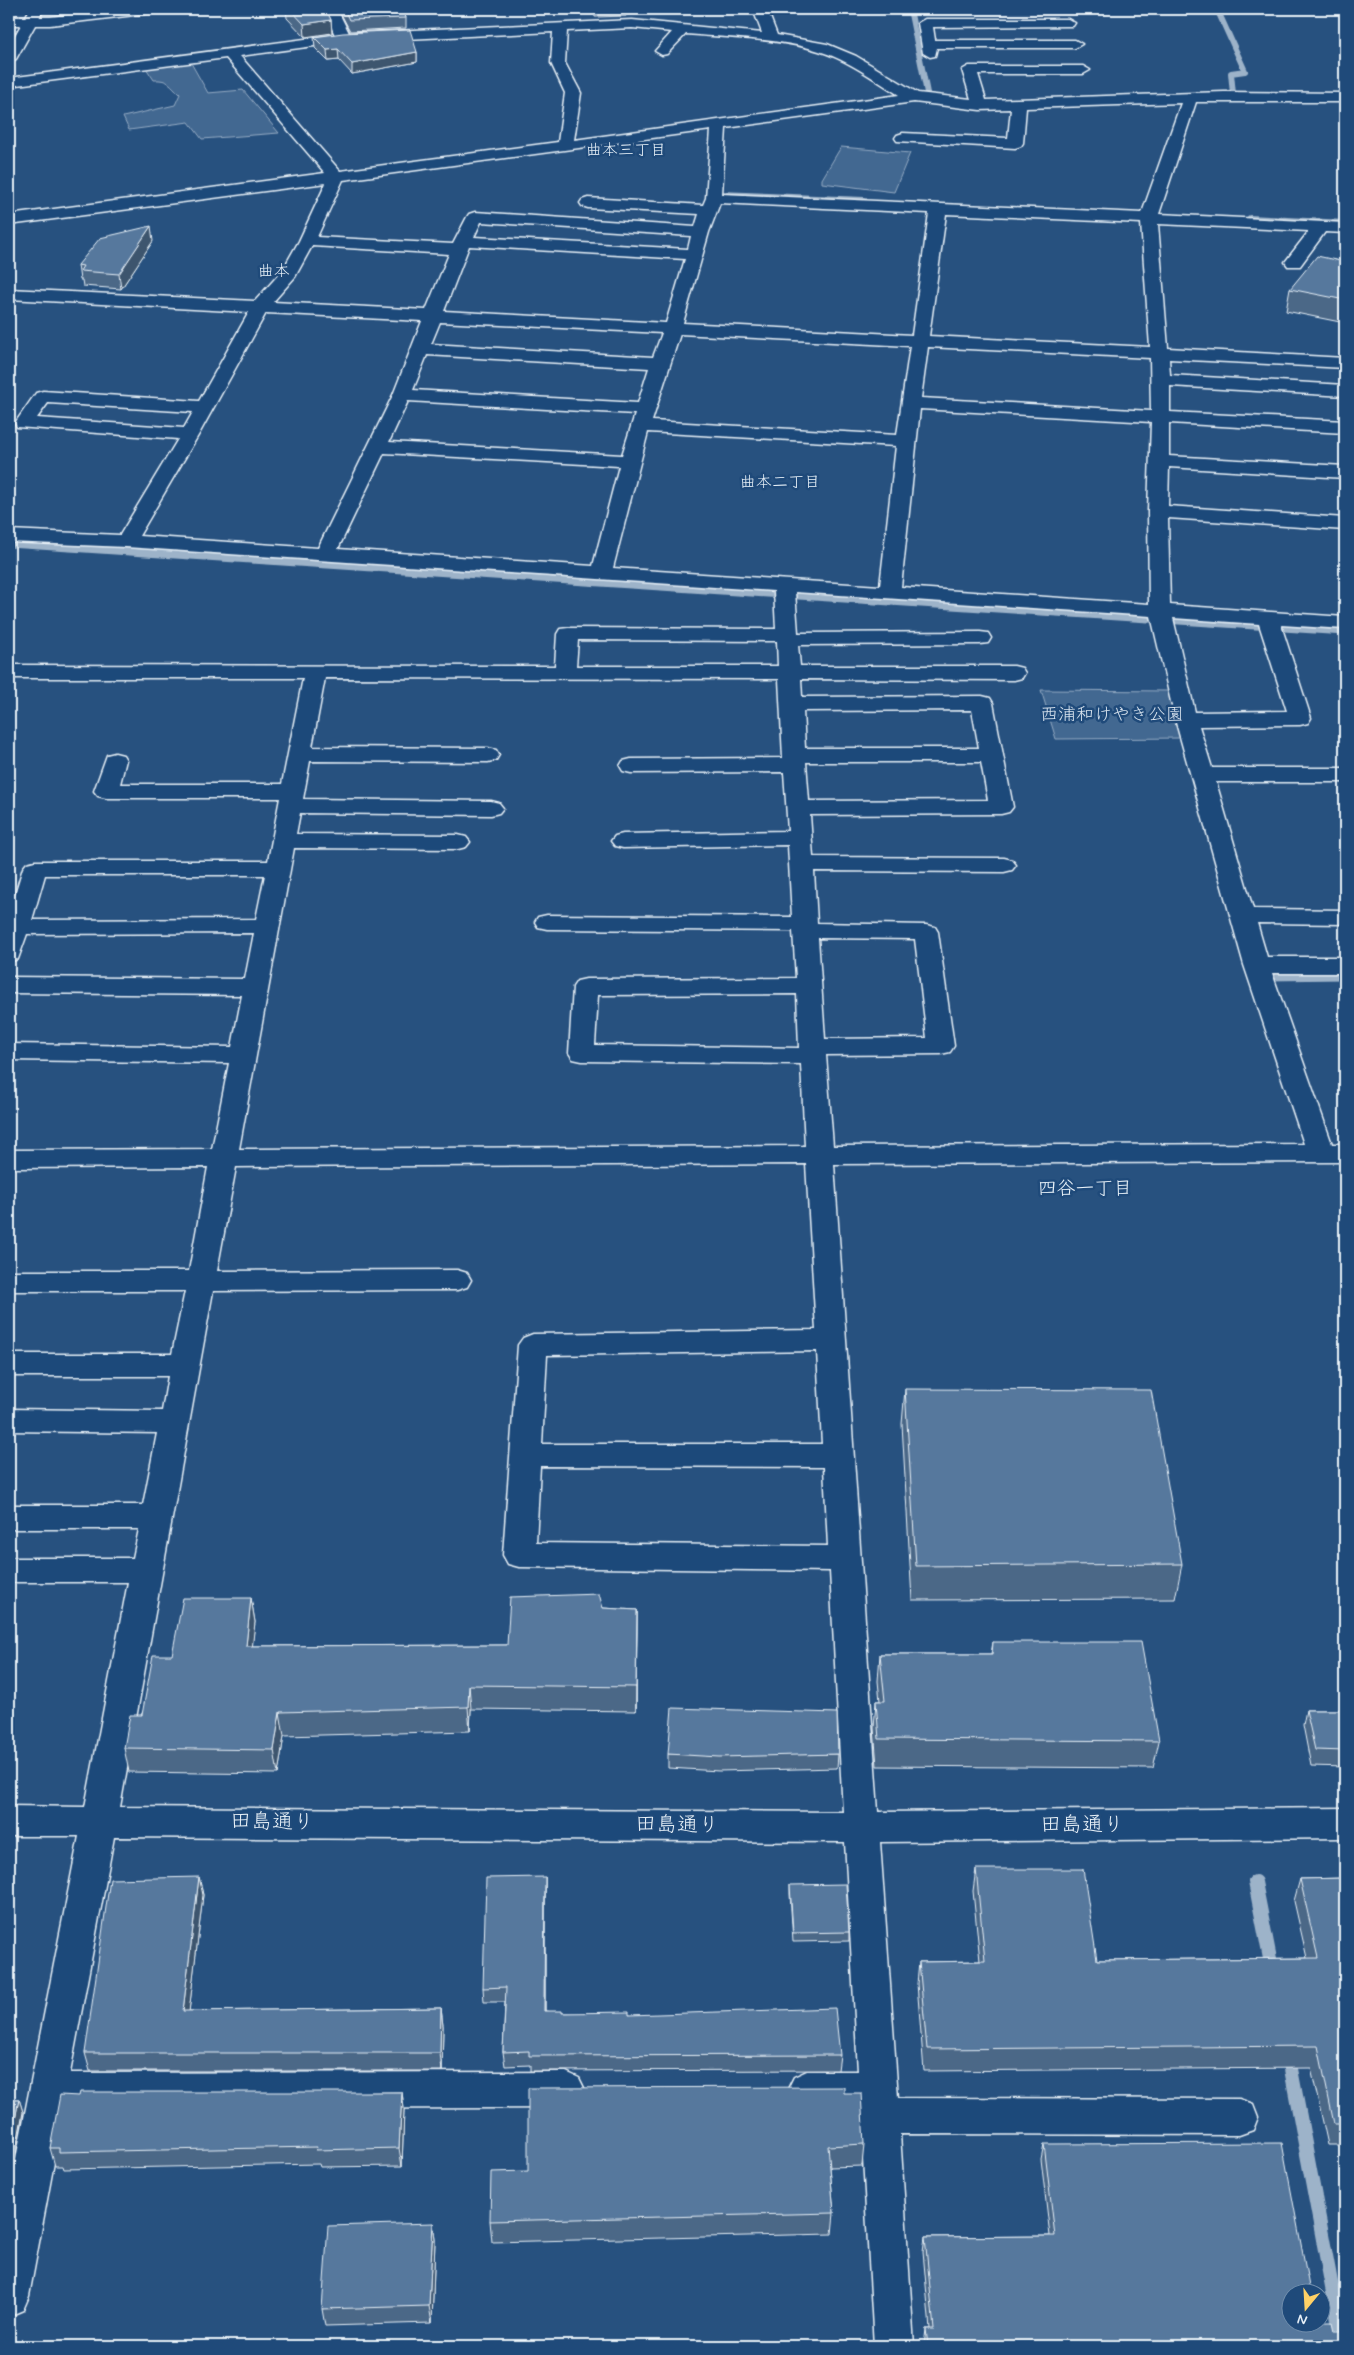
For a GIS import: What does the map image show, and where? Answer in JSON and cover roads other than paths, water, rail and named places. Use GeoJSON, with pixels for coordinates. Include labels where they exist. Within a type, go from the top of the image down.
{"type":"FeatureCollection","features":[{"type":"Feature","properties":{"kind":"street"},"geometry":{"type":"LineString","coordinates":[[9,21],[34,15],[50,21],[152,9]]}},
{"type":"Feature","properties":{"kind":"street"},"geometry":{"type":"LineString","coordinates":[[330,9],[344,38]]}},
{"type":"Feature","properties":{"kind":"street"},"geometry":{"type":"LineString","coordinates":[[760,9],[771,38]]}},
{"type":"Feature","properties":{"kind":"street"},"geometry":{"type":"LineString","coordinates":[[9,59],[34,15]]}},
{"type":"Feature","properties":{"kind":"street"},"geometry":{"type":"LineString","coordinates":[[537,15],[553,28],[558,63],[572,93],[565,146]]}},
{"type":"Feature","properties":{"kind":"street"},"geometry":{"type":"LineString","coordinates":[[1075,44],[930,49],[925,23],[1066,16],[1075,44],[1093,102]]}},
{"type":"Feature","properties":{"kind":"street"},"geometry":{"type":"LineString","coordinates":[[9,82],[344,38],[632,24],[771,38],[822,47],[852,59],[911,98]]}},
{"type":"Feature","properties":{"kind":"street"},"geometry":{"type":"LineString","coordinates":[[662,51],[684,28]]}},
{"type":"Feature","properties":{"kind":"street"},"geometry":{"type":"LineString","coordinates":[[228,52],[337,177]]}},
{"type":"Feature","properties":{"kind":"street"},"geometry":{"type":"LineString","coordinates":[[980,105],[969,70],[1083,70]]}},
{"type":"Feature","properties":{"kind":"street"},"geometry":{"type":"LineString","coordinates":[[911,98],[904,133],[1015,143],[1019,104]]}},
{"type":"Feature","properties":{"kind":"street"},"geometry":{"type":"LineString","coordinates":[[9,220],[911,98],[980,105],[1190,99],[1345,98]]}},
{"type":"Feature","properties":{"kind":"street"},"geometry":{"type":"LineString","coordinates":[[9,1159],[1333,1153],[1257,965],[1186,719],[1160,609],[1158,511],[1161,380],[1149,218],[1190,99]]}},
{"type":"Feature","properties":{"kind":"street"},"geometry":{"type":"LineString","coordinates":[[600,572],[630,462],[660,363],[674,328],[694,254],[711,204],[719,124]]}},
{"type":"Feature","properties":{"kind":"street"},"geometry":{"type":"LineString","coordinates":[[406,183],[412,167]]}},
{"type":"Feature","properties":{"kind":"street"},"geometry":{"type":"LineString","coordinates":[[126,541],[190,434],[260,307],[289,273],[307,241],[337,177]]}},
{"type":"Feature","properties":{"kind":"street"},"geometry":{"type":"LineString","coordinates":[[588,203],[938,209],[1345,228]]}},
{"type":"Feature","properties":{"kind":"street"},"geometry":{"type":"LineString","coordinates":[[890,592],[906,441],[938,209]]}},
{"type":"Feature","properties":{"kind":"street"},"geometry":{"type":"LineString","coordinates":[[325,555],[402,395],[461,245],[475,217],[701,232]]}},
{"type":"Feature","properties":{"kind":"street"},"geometry":{"type":"LineString","coordinates":[[1294,262],[1320,226]]}},
{"type":"Feature","properties":{"kind":"street"},"geometry":{"type":"LineString","coordinates":[[307,241],[694,254]]}},
{"type":"Feature","properties":{"kind":"street"},"geometry":{"type":"LineString","coordinates":[[11,298],[260,307],[1345,362]]}},
{"type":"Feature","properties":{"kind":"street"},"geometry":{"type":"LineString","coordinates":[[420,349],[660,363]]}},
{"type":"Feature","properties":{"kind":"street"},"geometry":{"type":"LineString","coordinates":[[1161,380],[1345,390]]}},
{"type":"Feature","properties":{"kind":"street"},"geometry":{"type":"LineString","coordinates":[[402,395],[906,441]]}},
{"type":"Feature","properties":{"kind":"street"},"geometry":{"type":"LineString","coordinates":[[190,434],[24,423],[43,397],[204,407]]}},
{"type":"Feature","properties":{"kind":"street"},"geometry":{"type":"LineString","coordinates":[[912,403],[1345,427]]}},
{"type":"Feature","properties":{"kind":"street"},"geometry":{"type":"LineString","coordinates":[[377,447],[630,462]]}},
{"type":"Feature","properties":{"kind":"street"},"geometry":{"type":"LineString","coordinates":[[1160,461],[1345,472]]}},
{"type":"Feature","properties":{"kind":"street"},"geometry":{"type":"LineString","coordinates":[[1158,511],[1345,524]]}},
{"type":"Feature","properties":{"kind":"street"},"geometry":{"type":"LineString","coordinates":[[9,536],[126,541],[784,586],[1160,609],[1345,623]]}},
{"type":"Feature","properties":{"kind":"street"},"geometry":{"type":"LineString","coordinates":[[784,586],[894,2346]]}},
{"type":"Feature","properties":{"kind":"street"},"geometry":{"type":"LineString","coordinates":[[1186,719],[1300,718],[1268,618]]}},
{"type":"Feature","properties":{"kind":"street"},"geometry":{"type":"LineString","coordinates":[[565,673],[568,634],[980,638]]}},
{"type":"Feature","properties":{"kind":"street"},"geometry":{"type":"LineString","coordinates":[[9,671],[1014,673]]}},
{"type":"Feature","properties":{"kind":"street"},"geometry":{"type":"LineString","coordinates":[[9,2296],[315,671]]}},
{"type":"Feature","properties":{"kind":"street"},"geometry":{"type":"LineString","coordinates":[[790,704],[982,703],[1001,807],[797,808]]}},
{"type":"Feature","properties":{"kind":"street"},"geometry":{"type":"LineString","coordinates":[[299,754],[488,755]]}},
{"type":"Feature","properties":{"kind":"street"},"geometry":{"type":"LineString","coordinates":[[631,766],[991,755]]}},
{"type":"Feature","properties":{"kind":"street"},"geometry":{"type":"LineString","coordinates":[[115,760],[106,791],[491,808]]}},
{"type":"Feature","properties":{"kind":"street"},"geometry":{"type":"LineString","coordinates":[[1202,775],[1345,775]]}},
{"type":"Feature","properties":{"kind":"street"},"geometry":{"type":"LineString","coordinates":[[623,841],[1004,865]]}},
{"type":"Feature","properties":{"kind":"street"},"geometry":{"type":"LineString","coordinates":[[9,954],[35,868],[458,842]]}},
{"type":"Feature","properties":{"kind":"street"},"geometry":{"type":"LineString","coordinates":[[1243,916],[1345,916]]}},
{"type":"Feature","properties":{"kind":"street"},"geometry":{"type":"LineString","coordinates":[[547,922],[804,927],[926,932],[941,1046],[812,1051],[582,1053],[586,987],[808,986]]}},
{"type":"Feature","properties":{"kind":"street"},"geometry":{"type":"LineString","coordinates":[[17,927],[267,926]]}},
{"type":"Feature","properties":{"kind":"street"},"geometry":{"type":"LineString","coordinates":[[1257,965],[1345,965]]}},
{"type":"Feature","properties":{"kind":"street"},"geometry":{"type":"LineString","coordinates":[[9,985],[256,987]]}},
{"type":"Feature","properties":{"kind":"street"},"geometry":{"type":"LineString","coordinates":[[9,1052],[242,1055]]}},
{"type":"Feature","properties":{"kind":"street"},"geometry":{"type":"LineString","coordinates":[[9,1281],[457,1280]]}},
{"type":"Feature","properties":{"kind":"street"},"geometry":{"type":"LineString","coordinates":[[830,1340],[533,1345],[519,1555],[844,1559]]}},
{"type":"Feature","properties":{"kind":"street"},"geometry":{"type":"LineString","coordinates":[[9,1365],[184,1366]]}},
{"type":"Feature","properties":{"kind":"street"},"geometry":{"type":"LineString","coordinates":[[9,1420],[173,1422]]}},
{"type":"Feature","properties":{"kind":"street"},"geometry":{"type":"LineString","coordinates":[[526,1455],[838,1456]]}},
{"type":"Feature","properties":{"kind":"street"},"geometry":{"type":"LineString","coordinates":[[9,1517],[156,1517]]}},
{"type":"Feature","properties":{"kind":"street"},"geometry":{"type":"LineString","coordinates":[[9,1570],[146,1570]]}},
{"type":"Feature","properties":{"kind":"street","name":"田島通り"},"geometry":{"type":"LineString","coordinates":[[9,1821],[100,1820],[861,1827],[1345,1823]]}},
{"type":"Feature","properties":{"kind":"street"},"geometry":{"type":"LineString","coordinates":[[47,2092],[601,2090]]}},
{"type":"Feature","properties":{"kind":"street"},"geometry":{"type":"LineString","coordinates":[[769,2090],[879,2102],[1239,2117]]}},
{"type":"Feature","properties":{"kind":"waterway"},"geometry":{"type":"LineString","coordinates":[[910,9],[927,93]]}},
{"type":"Feature","properties":{"kind":"waterway"},"geometry":{"type":"LineString","coordinates":[[1217,9],[1245,71],[1231,73],[1233,94]]}},
{"type":"Feature","properties":{"kind":"waterway"},"geometry":{"type":"LineString","coordinates":[[721,194],[864,200]]}},
{"type":"Feature","properties":{"kind":"waterway"},"geometry":{"type":"LineString","coordinates":[[1250,218],[1345,223]]}},
{"type":"Feature","properties":{"kind":"waterway"},"geometry":{"type":"LineString","coordinates":[[9,543],[1345,631]]}},
{"type":"Feature","properties":{"kind":"waterway"},"geometry":{"type":"LineString","coordinates":[[1269,975],[1345,974]]}},
{"type":"Feature","properties":{"kind":"waterway"},"geometry":{"type":"LineString","coordinates":[[1255,1882],[1273,1974]]}},
{"type":"Feature","properties":{"kind":"waterway"},"geometry":{"type":"LineString","coordinates":[[1288,2053],[1343,2346]]}},
{"type":"Feature","properties":{"kind":"district","name":"曲本三丁目"},"geometry":{"type":"Point","coordinates":[626,150]}},
{"type":"Feature","properties":{"kind":"district","name":"曲本"},"geometry":{"type":"Point","coordinates":[274,271]}},
{"type":"Feature","properties":{"kind":"district","name":"曲本二丁目"},"geometry":{"type":"Point","coordinates":[780,482]}},
{"type":"Feature","properties":{"kind":"district","name":"四谷一丁目"},"geometry":{"type":"Point","coordinates":[1085,1188]}},
{"type":"Feature","properties":{"kind":"park label","name":"西浦和けやき公園"},"geometry":{"type":"Point","coordinates":[1112,715]}}]}
